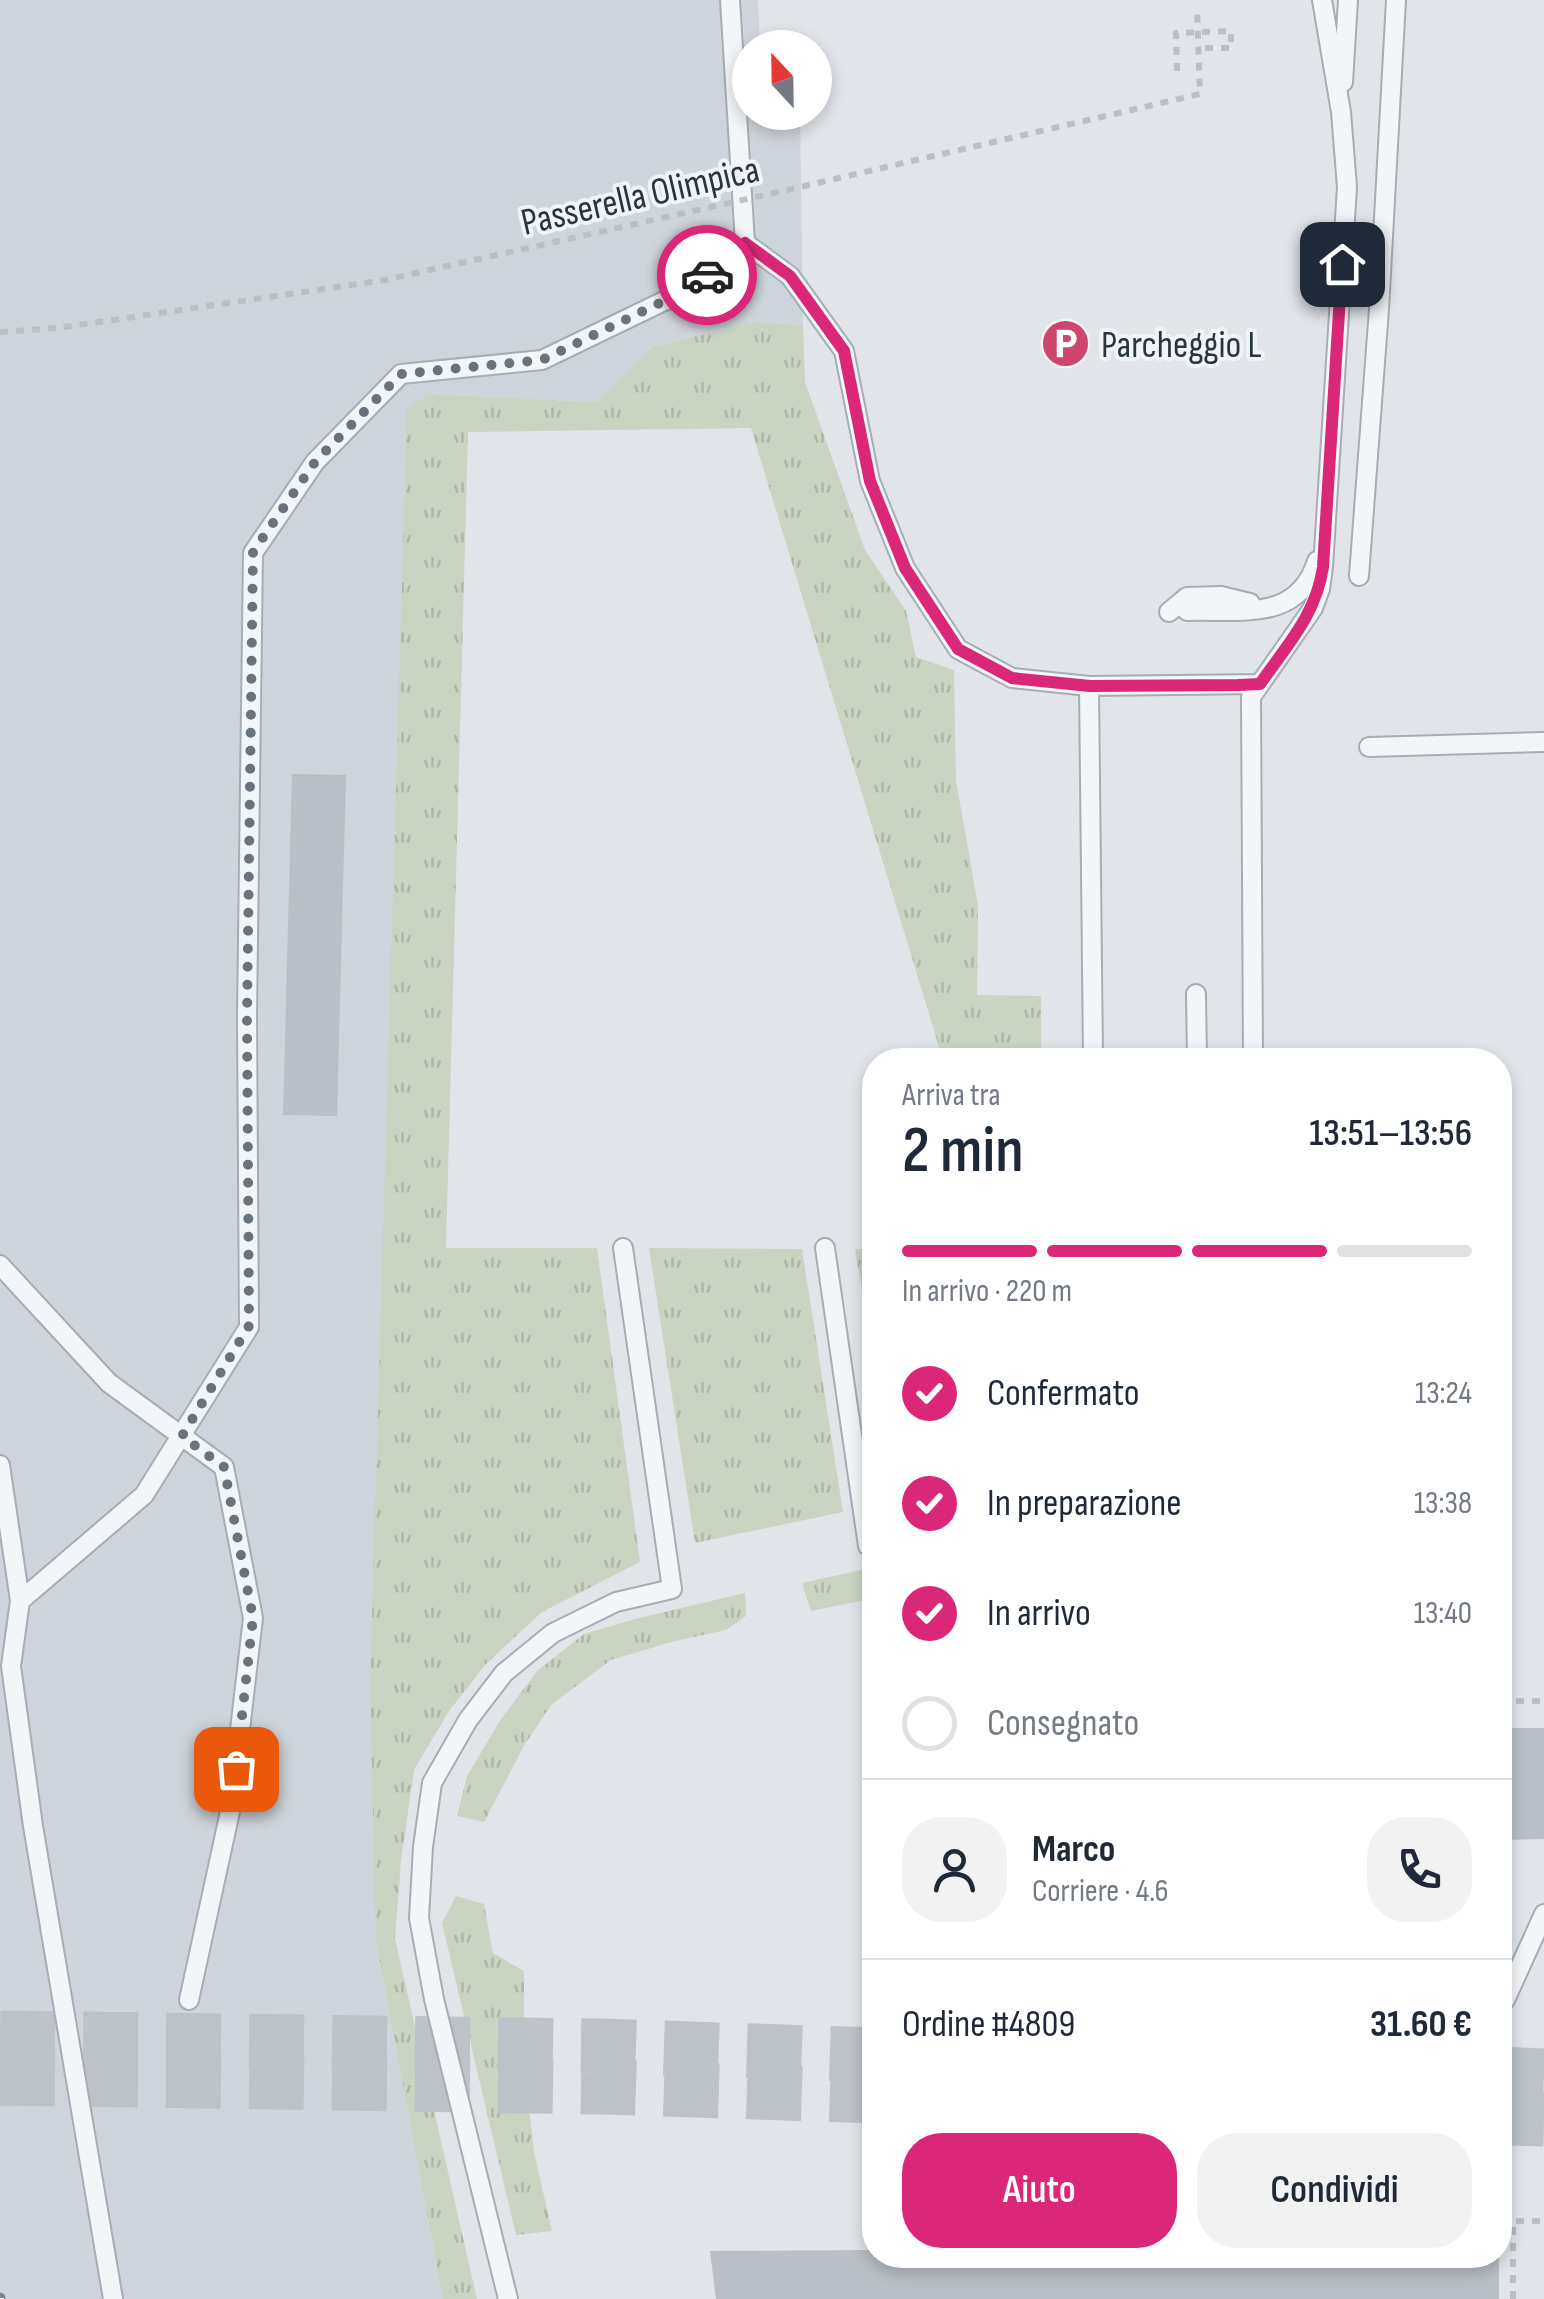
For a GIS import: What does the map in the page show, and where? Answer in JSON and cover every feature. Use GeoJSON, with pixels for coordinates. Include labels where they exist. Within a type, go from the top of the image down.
{"type":"FeatureCollection","features":[{"type":"Feature","properties":{"kind":"lane"},"geometry":{"type":"LineString","coordinates":[[730,0],[745,243]]}},
{"type":"Feature","properties":{"kind":"lane"},"geometry":{"type":"LineString","coordinates":[[1254,1048],[1252,697],[1301,628],[1320,589],[1347,186],[1341,112],[1322,0]]}},
{"type":"Feature","properties":{"kind":"lane"},"geometry":{"type":"LineString","coordinates":[[1341,112],[1348,0]]}},
{"type":"Feature","properties":{"kind":"lane"},"geometry":{"type":"LineString","coordinates":[[1358,576],[1380,290],[1396,0]]}},
{"type":"Feature","properties":{"kind":"lane"},"geometry":{"type":"LineString","coordinates":[[745,243],[790,276],[844,351],[870,481],[905,568],[958,649],[1012,678],[1090,686],[1260,684]]}},
{"type":"Feature","properties":{"kind":"lane"},"geometry":{"type":"LineString","coordinates":[[20,1601],[144,1495],[249,1326],[247,1016],[253,552],[315,462],[401,374],[542,360],[691,288],[745,243]]}},
{"type":"Feature","properties":{"kind":"lane"},"geometry":{"type":"LineString","coordinates":[[1178,612],[1270,608],[1286,603],[1300,592],[1313,573],[1324,536]]}},
{"type":"Feature","properties":{"kind":"lane"},"geometry":{"type":"LineString","coordinates":[[1090,686],[1093,1048]]}},
{"type":"Feature","properties":{"kind":"lane"},"geometry":{"type":"LineString","coordinates":[[1369,748],[1544,742]]}},
{"type":"Feature","properties":{"kind":"lane"},"geometry":{"type":"LineString","coordinates":[[1196,994],[1197,1048]]}},
{"type":"Feature","properties":{"kind":"lane"},"geometry":{"type":"LineString","coordinates":[[508,2299],[434,1999],[419,1918],[423,1847],[432,1783],[468,1720],[504,1673],[554,1633],[616,1602],[672,1589],[624,1248]]}},
{"type":"Feature","properties":{"kind":"lane"},"geometry":{"type":"LineString","coordinates":[[825,1248],[862,1504]]}},
{"type":"Feature","properties":{"kind":"lane"},"geometry":{"type":"LineString","coordinates":[[0,1265],[109,1382],[224,1467],[253,1618],[231,1806],[189,2000]]}},
{"type":"Feature","properties":{"kind":"lane"},"geometry":{"type":"LineString","coordinates":[[0,1464],[20,1601],[11,1666],[33,1826],[112,2299]]}},
{"type":"Feature","properties":{"kind":"lane"},"geometry":{"type":"LineString","coordinates":[[1512,1985],[1544,1914]]}},
{"type":"Feature","properties":{"kind":"path","name":"Passerella Olimpica"},"geometry":{"type":"LineString","coordinates":[[0,332],[58,328],[385,280],[1200,94],[1198,7]]}},
{"type":"Feature","properties":{"kind":"path"},"geometry":{"type":"LineString","coordinates":[[1177,71],[1176,32],[1231,32],[1231,48],[1198,48]]}},
{"type":"Feature","properties":{"kind":"path"},"geometry":{"type":"LineString","coordinates":[[1512,1701],[1544,1701]]}},
{"type":"Feature","properties":{"kind":"path"},"geometry":{"type":"LineString","coordinates":[[1513,2299],[1513,2222],[1544,2221]]}},
{"type":"Feature","properties":{"kind":"shaded area"},"geometry":{"type":"Polygon","coordinates":[[[0,0],[758,0],[759,30],[732,30],[732,130],[800,130],[803,325],[755,322],[652,347],[597,402],[429,394],[376,1941],[443,2299],[0,2299],[0,0]]]}},
{"type":"Feature","properties":{"kind":"green space"},"geometry":{"type":"Polygon","coordinates":[[[755,322],[803,325],[805,382],[865,550],[906,611],[916,657],[954,670],[956,781],[978,905],[977,995],[1041,996],[1041,1048],[939,1048],[751,428],[468,432],[446,1248],[597,1248],[640,1562],[542,1612],[486,1664],[449,1711],[414,1770],[395,1939],[477,2299],[443,2299],[376,1941],[370,1686],[407,409],[429,394],[597,402],[652,347],[755,322]]]}},
{"type":"Feature","properties":{"kind":"green space"},"geometry":{"type":"Polygon","coordinates":[[[649,1248],[802,1249],[843,1512],[695,1543],[649,1248]]]}},
{"type":"Feature","properties":{"kind":"green space"},"geometry":{"type":"Polygon","coordinates":[[[855,1249],[862,1249],[862,1291],[855,1249]]]}},
{"type":"Feature","properties":{"kind":"green space"},"geometry":{"type":"Polygon","coordinates":[[[862,1570],[862,1601],[811,1611],[802,1583],[862,1570]]]}},
{"type":"Feature","properties":{"kind":"green space"},"geometry":{"type":"Polygon","coordinates":[[[745,1593],[746,1616],[726,1630],[611,1660],[551,1705],[525,1744],[484,1822],[457,1816],[467,1776],[499,1722],[537,1671],[584,1634],[745,1593]]]}},
{"type":"Feature","properties":{"kind":"green space"},"geometry":{"type":"Polygon","coordinates":[[[456,1896],[484,1904],[493,1953],[524,1971],[524,2062],[534,2152],[552,2231],[516,2235],[442,1923],[456,1896]]]}},
{"type":"Feature","properties":{"kind":"building"},"geometry":{"type":"Polygon","coordinates":[[[292,774],[346,775],[337,1116],[283,1115],[292,774]]]}},
{"type":"Feature","properties":{"kind":"building"},"geometry":{"type":"Polygon","coordinates":[[[1512,1728],[1544,1728],[1544,1839],[1512,1840],[1512,1728]]]}},
{"type":"Feature","properties":{"kind":"building"},"geometry":{"type":"Polygon","coordinates":[[[862,2250],[862,2268],[1499,2268],[1499,2299],[716,2299],[710,2251],[862,2250]]]}},
{"type":"Feature","properties":{"kind":"tunnel"},"geometry":{"type":"LineString","coordinates":[[0,2038],[600,2046],[862,2055]]}},
{"type":"Feature","properties":{"kind":"tunnel"},"geometry":{"type":"LineString","coordinates":[[1512,2075],[1544,2076]]}},
{"type":"Feature","properties":{"kind":"tunnel"},"geometry":{"type":"LineString","coordinates":[[0,2078],[605,2087],[862,2096]]}},
{"type":"Feature","properties":{"kind":"tunnel"},"geometry":{"type":"LineString","coordinates":[[1512,2118],[1544,2119]]}},
{"type":"Feature","properties":{"kind":"way so far"},"geometry":{"type":"LineString","coordinates":[[236,1769],[253,1618],[224,1467],[182,1436],[249,1326],[247,1016],[253,552],[315,462],[401,374],[542,360],[691,288],[707,275]]}},
{"type":"Feature","properties":{"kind":"place","name":"Parcheggio L"},"geometry":{"type":"Point","coordinates":[1066,344]}},
{"type":"Feature","properties":{"kind":"route"},"geometry":{"type":"LineString","coordinates":[[707,275],[745,243],[790,276],[844,351],[870,481],[905,568],[958,649],[1012,678],[1090,686],[1238,685],[1260,684],[1301,628],[1320,589],[1342,264]]}}]}
